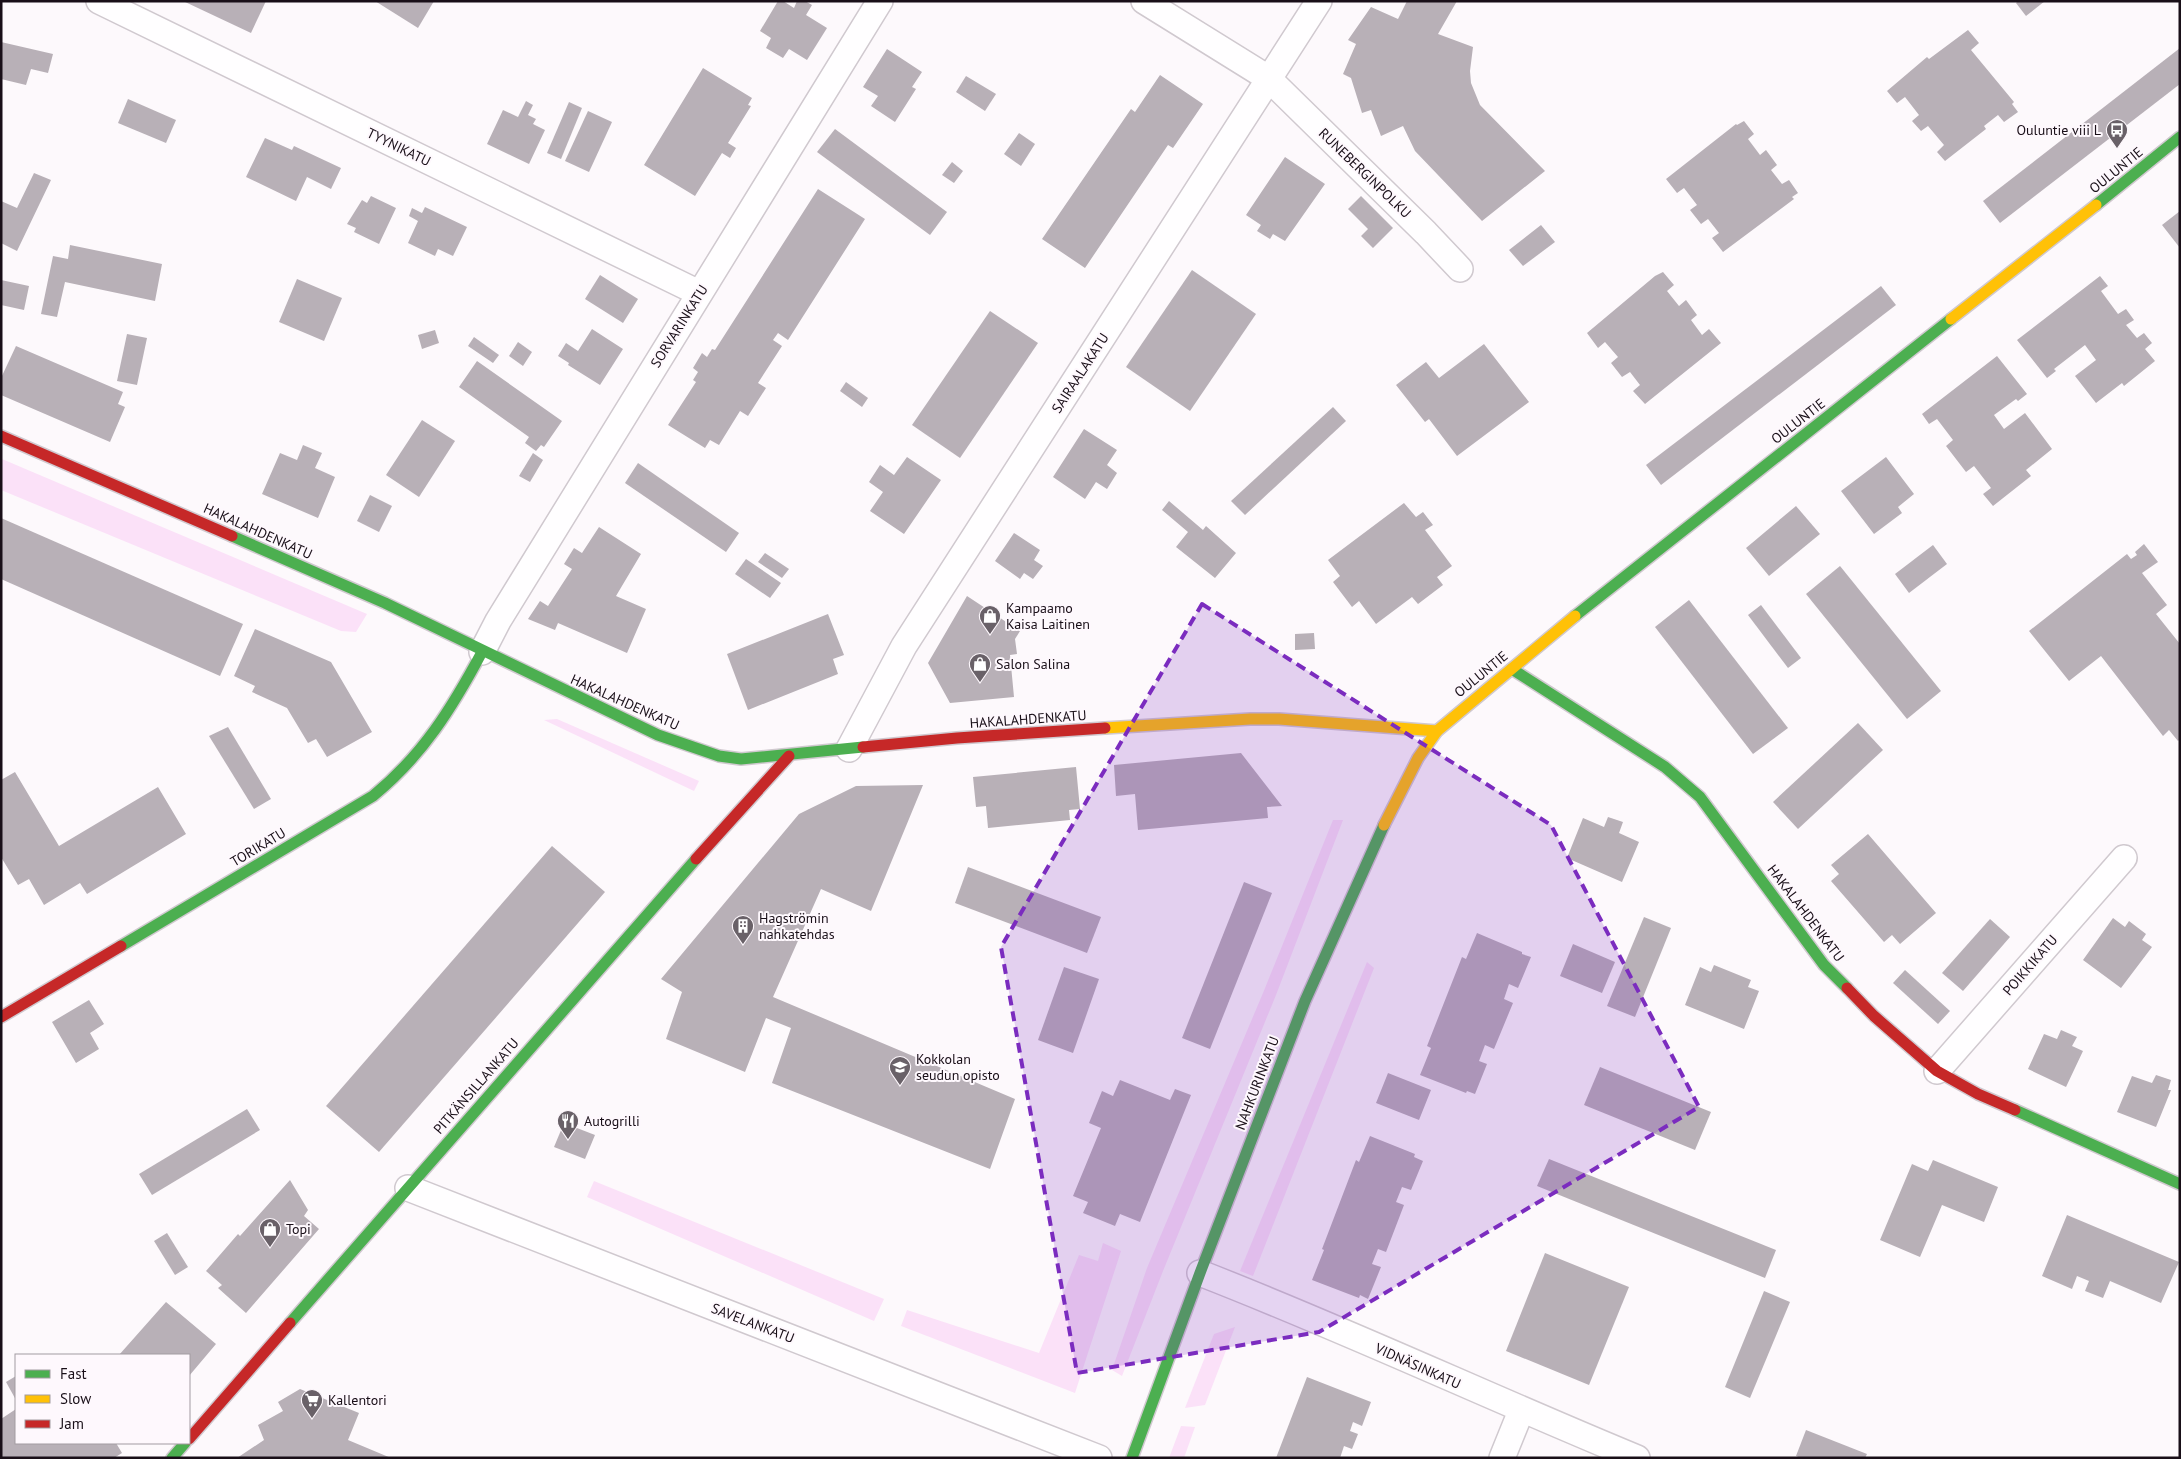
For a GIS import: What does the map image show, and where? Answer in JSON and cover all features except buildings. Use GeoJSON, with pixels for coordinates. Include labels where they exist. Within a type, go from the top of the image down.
{"type":"FeatureCollection","features":[{"type":"Feature","properties":{"kind":"street","name":"TYYNIKATU"},"geometry":{"type":"LineString","coordinates":[[99,1],[699,293]]}},
{"type":"Feature","properties":{"kind":"street","name":"SORVARINKATU"},"geometry":{"type":"LineString","coordinates":[[482,652],[498,621],[880,1]]}},
{"type":"Feature","properties":{"kind":"street","name":"RUNEBERGINPOLKU"},"geometry":{"type":"LineString","coordinates":[[1144,1],[1268,78],[1426,233],[1460,269]]}},
{"type":"Feature","properties":{"kind":"street","name":"SAIRAALAKATU"},"geometry":{"type":"LineString","coordinates":[[849,749],[904,646],[1319,1]]}},
{"type":"Feature","properties":{"kind":"street","name":"OULUNTIE"},"geometry":{"type":"LineString","coordinates":[[1437,731],[1606,590],[2080,218],[2180,137]]}},
{"type":"Feature","properties":{"kind":"street","name":"HAKALAHDENKATU"},"geometry":{"type":"LineString","coordinates":[[1,436],[385,603],[482,652],[666,738],[719,756],[740,759],[789,756],[957,738],[1250,719],[1279,719],[1437,731]]}},
{"type":"Feature","properties":{"kind":"street","name":"TORIKATU"},"geometry":{"type":"LineString","coordinates":[[1,1017],[373,796],[401,773],[420,753],[439,728],[454,705],[482,652]]}},
{"type":"Feature","properties":{"kind":"street","name":"HAKALAHDENKATU"},"geometry":{"type":"LineString","coordinates":[[1512,669],[1665,767],[1700,797],[1783,906],[1824,965],[1874,1016],[1937,1071],[1978,1094],[2180,1184]]}},
{"type":"Feature","properties":{"kind":"street","name":"NAHKURINKATU"},"geometry":{"type":"LineString","coordinates":[[1132,1458],[1200,1273],[1305,1001],[1384,824],[1418,758],[1437,731]]}},
{"type":"Feature","properties":{"kind":"street","name":"PITKÄNSILLANKATU"},"geometry":{"type":"LineString","coordinates":[[190,1438],[732,816],[789,756]]}},
{"type":"Feature","properties":{"kind":"street","name":"POIKKIKATU"},"geometry":{"type":"LineString","coordinates":[[1937,1071],[2124,858]]}},
{"type":"Feature","properties":{"kind":"street","name":"SAVELANKATU"},"geometry":{"type":"LineString","coordinates":[[408,1188],[1099,1458]]}},
{"type":"Feature","properties":{"kind":"street","name":"VIDNÄSINKATU"},"geometry":{"type":"LineString","coordinates":[[1200,1273],[1255,1294],[1521,1411],[1637,1458]]}},
{"type":"Feature","properties":{"kind":"street"},"geometry":{"type":"LineString","coordinates":[[1502,1458],[1521,1411]]}},
{"type":"Feature","properties":{"kind":"street"},"geometry":{"type":"LineString","coordinates":[[172,1458],[184,1444]]}},
{"type":"Feature","properties":{"kind":"highlighted area"},"geometry":{"type":"Polygon","coordinates":[[[1202,604],[1551,825],[1699,1107],[1319,1332],[1077,1373],[1001,947],[1202,604]]]}},
{"type":"Feature","properties":{"kind":"shaded area"},"geometry":{"type":"Polygon","coordinates":[[[2,459],[367,614],[356,632],[341,631],[1,490],[2,459]]]}},
{"type":"Feature","properties":{"kind":"shaded area"},"geometry":{"type":"Polygon","coordinates":[[[557,719],[699,781],[694,791],[544,720],[557,719]]]}},
{"type":"Feature","properties":{"kind":"shaded area"},"geometry":{"type":"Polygon","coordinates":[[[1333,820],[1343,820],[1276,995],[1122,1376],[1112,1370],[1147,1268],[1263,993],[1333,820]]]}},
{"type":"Feature","properties":{"kind":"shaded area"},"geometry":{"type":"Polygon","coordinates":[[[1367,962],[1374,968],[1253,1276],[1240,1271],[1367,962]]]}},
{"type":"Feature","properties":{"kind":"shaded area"},"geometry":{"type":"Polygon","coordinates":[[[594,1181],[884,1299],[874,1321],[587,1197],[594,1181]]]}},
{"type":"Feature","properties":{"kind":"shaded area"},"geometry":{"type":"Polygon","coordinates":[[[1103,1243],[1121,1251],[1075,1393],[901,1326],[907,1310],[1039,1353],[1079,1255],[1098,1261],[1103,1243]]]}},
{"type":"Feature","properties":{"kind":"shaded area"},"geometry":{"type":"Polygon","coordinates":[[[1235,1327],[1205,1405],[1185,1408],[1214,1334],[1235,1327]]]}},
{"type":"Feature","properties":{"kind":"shaded area"},"geometry":{"type":"Polygon","coordinates":[[[1181,1426],[1195,1427],[1184,1458],[1169,1458],[1181,1426]]]}},
{"type":"Feature","properties":{"kind":"traffic: fast"},"geometry":{"type":"LineString","coordinates":[[2096,205],[2180,137]]}},
{"type":"Feature","properties":{"kind":"traffic: fast"},"geometry":{"type":"LineString","coordinates":[[1575,616],[1951,319]]}},
{"type":"Feature","properties":{"kind":"traffic: fast"},"geometry":{"type":"LineString","coordinates":[[232,536],[385,603],[658,735],[719,756],[741,759],[863,747]]}},
{"type":"Feature","properties":{"kind":"traffic: fast"},"geometry":{"type":"LineString","coordinates":[[121,946],[373,796],[407,764],[435,730],[482,652]]}},
{"type":"Feature","properties":{"kind":"traffic: fast"},"geometry":{"type":"LineString","coordinates":[[1512,669],[1665,767],[1700,797],[1824,965],[1847,988]]}},
{"type":"Feature","properties":{"kind":"traffic: fast"},"geometry":{"type":"LineString","coordinates":[[1132,1458],[1200,1273],[1305,1001],[1384,825]]}},
{"type":"Feature","properties":{"kind":"traffic: fast"},"geometry":{"type":"LineString","coordinates":[[290,1323],[696,859]]}},
{"type":"Feature","properties":{"kind":"traffic: fast"},"geometry":{"type":"LineString","coordinates":[[2015,1110],[2180,1184]]}},
{"type":"Feature","properties":{"kind":"traffic: fast"},"geometry":{"type":"LineString","coordinates":[[172,1458],[184,1444]]}},
{"type":"Feature","properties":{"kind":"traffic: slow"},"geometry":{"type":"LineString","coordinates":[[1951,319],[2096,205]]}},
{"type":"Feature","properties":{"kind":"traffic: slow"},"geometry":{"type":"LineString","coordinates":[[1384,825],[1418,758],[1437,731],[1575,616]]}},
{"type":"Feature","properties":{"kind":"traffic: slow"},"geometry":{"type":"LineString","coordinates":[[1105,728],[1279,719],[1437,731]]}},
{"type":"Feature","properties":{"kind":"traffic: jam"},"geometry":{"type":"LineString","coordinates":[[1,436],[232,536]]}},
{"type":"Feature","properties":{"kind":"traffic: jam"},"geometry":{"type":"LineString","coordinates":[[863,747],[957,738],[1105,728]]}},
{"type":"Feature","properties":{"kind":"traffic: jam"},"geometry":{"type":"LineString","coordinates":[[696,859],[789,756]]}},
{"type":"Feature","properties":{"kind":"traffic: jam"},"geometry":{"type":"LineString","coordinates":[[1,1017],[121,946]]}},
{"type":"Feature","properties":{"kind":"traffic: jam"},"geometry":{"type":"LineString","coordinates":[[1847,988],[1874,1016],[1937,1071],[1978,1094],[2015,1110]]}},
{"type":"Feature","properties":{"kind":"traffic: jam"},"geometry":{"type":"LineString","coordinates":[[190,1438],[290,1323]]}},
{"type":"Feature","properties":{"kind":"place","name":"Ouluntie viii L"},"geometry":{"type":"Point","coordinates":[2117,149]}},
{"type":"Feature","properties":{"kind":"place","name":"Kampaamo Kaisa Laitinen"},"geometry":{"type":"Point","coordinates":[990,635]}},
{"type":"Feature","properties":{"kind":"place","name":"Salon Salina"},"geometry":{"type":"Point","coordinates":[980,683]}},
{"type":"Feature","properties":{"kind":"place","name":"Hagströmin nahkatehdas"},"geometry":{"type":"Point","coordinates":[743,945]}},
{"type":"Feature","properties":{"kind":"place","name":"Kokkolan seudun opisto"},"geometry":{"type":"Point","coordinates":[900,1086]}},
{"type":"Feature","properties":{"kind":"place","name":"Autogrilli"},"geometry":{"type":"Point","coordinates":[568,1140]}},
{"type":"Feature","properties":{"kind":"place","name":"Topi"},"geometry":{"type":"Point","coordinates":[270,1248]}},
{"type":"Feature","properties":{"kind":"place","name":"Kallentori"},"geometry":{"type":"Point","coordinates":[312,1419]}}]}
